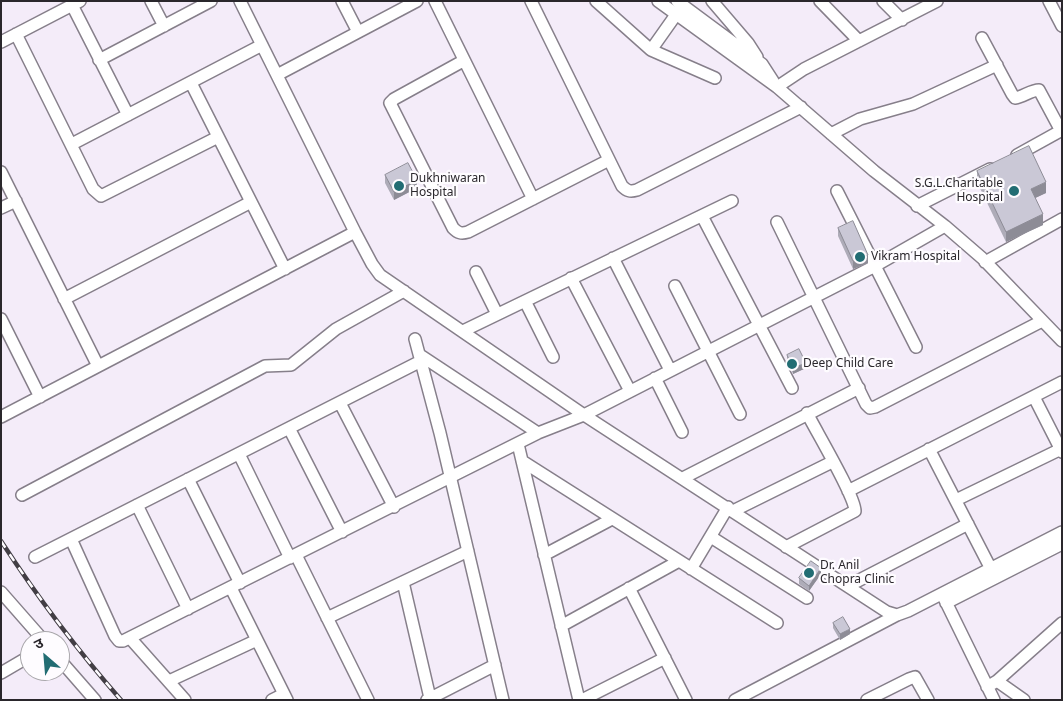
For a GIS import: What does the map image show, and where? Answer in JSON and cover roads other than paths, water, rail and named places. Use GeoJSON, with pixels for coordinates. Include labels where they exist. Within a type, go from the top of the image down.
{"type":"FeatureCollection","features":[{"type":"Feature","properties":{"kind":"street"},"geometry":{"type":"LineString","coordinates":[[151,1],[164,26]]}},
{"type":"Feature","properties":{"kind":"street"},"geometry":{"type":"LineString","coordinates":[[99,60],[211,1]]}},
{"type":"Feature","properties":{"kind":"street"},"geometry":{"type":"LineString","coordinates":[[240,1],[355,232],[380,275],[584,415],[887,612],[897,615]]}},
{"type":"Feature","properties":{"kind":"street"},"geometry":{"type":"LineString","coordinates":[[342,1],[358,32]]}},
{"type":"Feature","properties":{"kind":"street"},"geometry":{"type":"LineString","coordinates":[[277,75],[417,1]]}},
{"type":"Feature","properties":{"kind":"street"},"geometry":{"type":"LineString","coordinates":[[435,1],[463,61],[533,199]]}},
{"type":"Feature","properties":{"kind":"street"},"geometry":{"type":"LineString","coordinates":[[531,1],[622,186],[626,190],[631,191],[800,107]]}},
{"type":"Feature","properties":{"kind":"street"},"geometry":{"type":"LineString","coordinates":[[596,1],[651,50],[715,78]]}},
{"type":"Feature","properties":{"kind":"street"},"geometry":{"type":"LineString","coordinates":[[658,1],[679,7],[762,64]]}},
{"type":"Feature","properties":{"kind":"street"},"geometry":{"type":"LineString","coordinates":[[712,1],[748,43],[777,87]]}},
{"type":"Feature","properties":{"kind":"street"},"geometry":{"type":"LineString","coordinates":[[820,1],[859,41]]}},
{"type":"Feature","properties":{"kind":"street"},"geometry":{"type":"LineString","coordinates":[[883,1],[902,20]]}},
{"type":"Feature","properties":{"kind":"street"},"geometry":{"type":"LineString","coordinates":[[777,87],[804,69],[936,1]]}},
{"type":"Feature","properties":{"kind":"street"},"geometry":{"type":"LineString","coordinates":[[1049,1],[1062,26]]}},
{"type":"Feature","properties":{"kind":"street"},"geometry":{"type":"LineString","coordinates":[[1,42],[76,3],[99,60],[128,115]]}},
{"type":"Feature","properties":{"kind":"street"},"geometry":{"type":"LineString","coordinates":[[651,50],[679,7]]}},
{"type":"Feature","properties":{"kind":"street"},"geometry":{"type":"LineString","coordinates":[[679,7],[917,206],[945,226],[985,262],[1062,341]]}},
{"type":"Feature","properties":{"kind":"street"},"geometry":{"type":"LineString","coordinates":[[16,34],[94,189],[101,196],[218,137]]}},
{"type":"Feature","properties":{"kind":"street"},"geometry":{"type":"LineString","coordinates":[[917,206],[1061,131],[1039,90],[1015,98],[982,38]]}},
{"type":"Feature","properties":{"kind":"street"},"geometry":{"type":"LineString","coordinates":[[72,144],[262,45]]}},
{"type":"Feature","properties":{"kind":"street"},"geometry":{"type":"LineString","coordinates":[[463,61],[394,99],[390,104],[453,228],[457,232],[462,234],[468,232],[610,160]]}},
{"type":"Feature","properties":{"kind":"street"},"geometry":{"type":"LineString","coordinates":[[831,134],[860,119],[913,104],[996,65]]}},
{"type":"Feature","properties":{"kind":"street"},"geometry":{"type":"LineString","coordinates":[[191,83],[285,269]]}},
{"type":"Feature","properties":{"kind":"street"},"geometry":{"type":"LineString","coordinates":[[1,172],[98,366]]}},
{"type":"Feature","properties":{"kind":"street"},"geometry":{"type":"LineString","coordinates":[[838,191],[916,347]]}},
{"type":"Feature","properties":{"kind":"street"},"geometry":{"type":"LineString","coordinates":[[1,208],[16,201]]}},
{"type":"Feature","properties":{"kind":"street"},"geometry":{"type":"LineString","coordinates":[[463,331],[732,201]]}},
{"type":"Feature","properties":{"kind":"street"},"geometry":{"type":"LineString","coordinates":[[64,299],[251,202]]}},
{"type":"Feature","properties":{"kind":"street"},"geometry":{"type":"LineString","coordinates":[[702,216],[792,388]]}},
{"type":"Feature","properties":{"kind":"street"},"geometry":{"type":"LineString","coordinates":[[985,262],[1062,219]]}},
{"type":"Feature","properties":{"kind":"street"},"geometry":{"type":"LineString","coordinates":[[777,222],[866,404],[870,408],[1042,321]]}},
{"type":"Feature","properties":{"kind":"street"},"geometry":{"type":"LineString","coordinates":[[71,539],[117,640],[123,641],[538,433],[584,415],[875,266],[945,226]]}},
{"type":"Feature","properties":{"kind":"street"},"geometry":{"type":"LineString","coordinates":[[1,417],[355,232]]}},
{"type":"Feature","properties":{"kind":"street"},"geometry":{"type":"LineString","coordinates":[[613,258],[670,370]]}},
{"type":"Feature","properties":{"kind":"street"},"geometry":{"type":"LineString","coordinates":[[476,272],[498,314]]}},
{"type":"Feature","properties":{"kind":"street"},"geometry":{"type":"LineString","coordinates":[[572,278],[630,391]]}},
{"type":"Feature","properties":{"kind":"street"},"geometry":{"type":"LineString","coordinates":[[675,286],[740,414]]}},
{"type":"Feature","properties":{"kind":"street"},"geometry":{"type":"LineString","coordinates":[[22,495],[265,366],[291,365],[336,329],[404,291]]}},
{"type":"Feature","properties":{"kind":"street"},"geometry":{"type":"LineString","coordinates":[[525,301],[553,357]]}},
{"type":"Feature","properties":{"kind":"street"},"geometry":{"type":"LineString","coordinates":[[1,319],[40,397]]}},
{"type":"Feature","properties":{"kind":"street"},"geometry":{"type":"LineString","coordinates":[[415,339],[451,478],[503,700]]}},
{"type":"Feature","properties":{"kind":"street"},"geometry":{"type":"LineString","coordinates":[[420,358],[538,433]]}},
{"type":"Feature","properties":{"kind":"street"},"geometry":{"type":"LineString","coordinates":[[36,557],[340,402],[420,358]]}},
{"type":"Feature","properties":{"kind":"street"},"geometry":{"type":"LineString","coordinates":[[654,378],[682,432]]}},
{"type":"Feature","properties":{"kind":"street"},"geometry":{"type":"LineString","coordinates":[[848,491],[1062,382]]}},
{"type":"Feature","properties":{"kind":"street"},"geometry":{"type":"LineString","coordinates":[[683,478],[859,388]]}},
{"type":"Feature","properties":{"kind":"street"},"geometry":{"type":"LineString","coordinates":[[956,500],[1061,450],[1034,397]]}},
{"type":"Feature","properties":{"kind":"street"},"geometry":{"type":"LineString","coordinates":[[340,402],[394,506]]}},
{"type":"Feature","properties":{"kind":"street"},"geometry":{"type":"LineString","coordinates":[[786,547],[855,511],[848,491],[807,413]]}},
{"type":"Feature","properties":{"kind":"street"},"geometry":{"type":"LineString","coordinates":[[289,428],[342,532]]}},
{"type":"Feature","properties":{"kind":"street"},"geometry":{"type":"LineString","coordinates":[[518,444],[580,700],[665,658]]}},
{"type":"Feature","properties":{"kind":"street"},"geometry":{"type":"LineString","coordinates":[[929,449],[991,569]]}},
{"type":"Feature","properties":{"kind":"street"},"geometry":{"type":"LineString","coordinates":[[238,454],[327,618],[368,700]]}},
{"type":"Feature","properties":{"kind":"street"},"geometry":{"type":"LineString","coordinates":[[522,461],[776,623]]}},
{"type":"Feature","properties":{"kind":"street"},"geometry":{"type":"LineString","coordinates":[[691,569],[730,509],[832,462]]}},
{"type":"Feature","properties":{"kind":"street"},"geometry":{"type":"LineString","coordinates":[[188,480],[236,585],[257,640],[285,697],[272,700]]}},
{"type":"Feature","properties":{"kind":"street"},"geometry":{"type":"LineString","coordinates":[[137,505],[188,609]]}},
{"type":"Feature","properties":{"kind":"street"},"geometry":{"type":"LineString","coordinates":[[544,555],[612,518]]}},
{"type":"Feature","properties":{"kind":"street"},"geometry":{"type":"LineString","coordinates":[[848,586],[968,524]]}},
{"type":"Feature","properties":{"kind":"street"},"geometry":{"type":"LineString","coordinates":[[735,700],[897,615],[944,599],[1016,562],[1062,532]]}},
{"type":"Feature","properties":{"kind":"street"},"geometry":{"type":"LineString","coordinates":[[711,537],[807,598]]}},
{"type":"Feature","properties":{"kind":"street"},"geometry":{"type":"LineString","coordinates":[[944,599],[991,569],[1016,562],[1062,544]]}},
{"type":"Feature","properties":{"kind":"street"},"geometry":{"type":"LineString","coordinates":[[327,618],[468,551]]}},
{"type":"Feature","properties":{"kind":"street"},"geometry":{"type":"LineString","coordinates":[[561,626],[679,561]]}},
{"type":"Feature","properties":{"kind":"street"},"geometry":{"type":"LineString","coordinates":[[403,582],[428,699],[495,665]]}},
{"type":"Feature","properties":{"kind":"street"},"geometry":{"type":"LineString","coordinates":[[629,588],[686,700]]}},
{"type":"Feature","properties":{"kind":"street"},"geometry":{"type":"LineString","coordinates":[[1,592],[35,631]]}},
{"type":"Feature","properties":{"kind":"street"},"geometry":{"type":"LineString","coordinates":[[944,599],[992,684],[994,700]]}},
{"type":"Feature","properties":{"kind":"street"},"geometry":{"type":"LineString","coordinates":[[992,684],[1062,623]]}},
{"type":"Feature","properties":{"kind":"street"},"geometry":{"type":"LineString","coordinates":[[130,638],[185,700]]}},
{"type":"Feature","properties":{"kind":"street"},"geometry":{"type":"LineString","coordinates":[[169,681],[205,666],[257,640]]}},
{"type":"Feature","properties":{"kind":"street"},"geometry":{"type":"LineString","coordinates":[[1,673],[20,662]]}},
{"type":"Feature","properties":{"kind":"street"},"geometry":{"type":"LineString","coordinates":[[70,673],[90,698]]}},
{"type":"Feature","properties":{"kind":"street"},"geometry":{"type":"LineString","coordinates":[[867,700],[909,678],[915,677],[928,700]]}},
{"type":"Feature","properties":{"kind":"street"},"geometry":{"type":"LineString","coordinates":[[992,684],[1024,700]]}},
{"type":"Feature","properties":{"kind":"railway"},"geometry":{"type":"LineString","coordinates":[[1,541],[28,582],[58,622],[121,700]]}},
{"type":"Feature","properties":{"kind":"place","name":"Dukhniwaran Hospital"},"geometry":{"type":"Point","coordinates":[399,186]}},
{"type":"Feature","properties":{"kind":"place","name":"S.G.L.Charitable Hospital"},"geometry":{"type":"Point","coordinates":[1014,191]}},
{"type":"Feature","properties":{"kind":"place","name":"Vikram Hospital"},"geometry":{"type":"Point","coordinates":[860,257]}},
{"type":"Feature","properties":{"kind":"place","name":"Deep Child Care"},"geometry":{"type":"Point","coordinates":[792,364]}},
{"type":"Feature","properties":{"kind":"place","name":"Dr. Anil Chopra Clinic"},"geometry":{"type":"Point","coordinates":[809,573]}}]}
